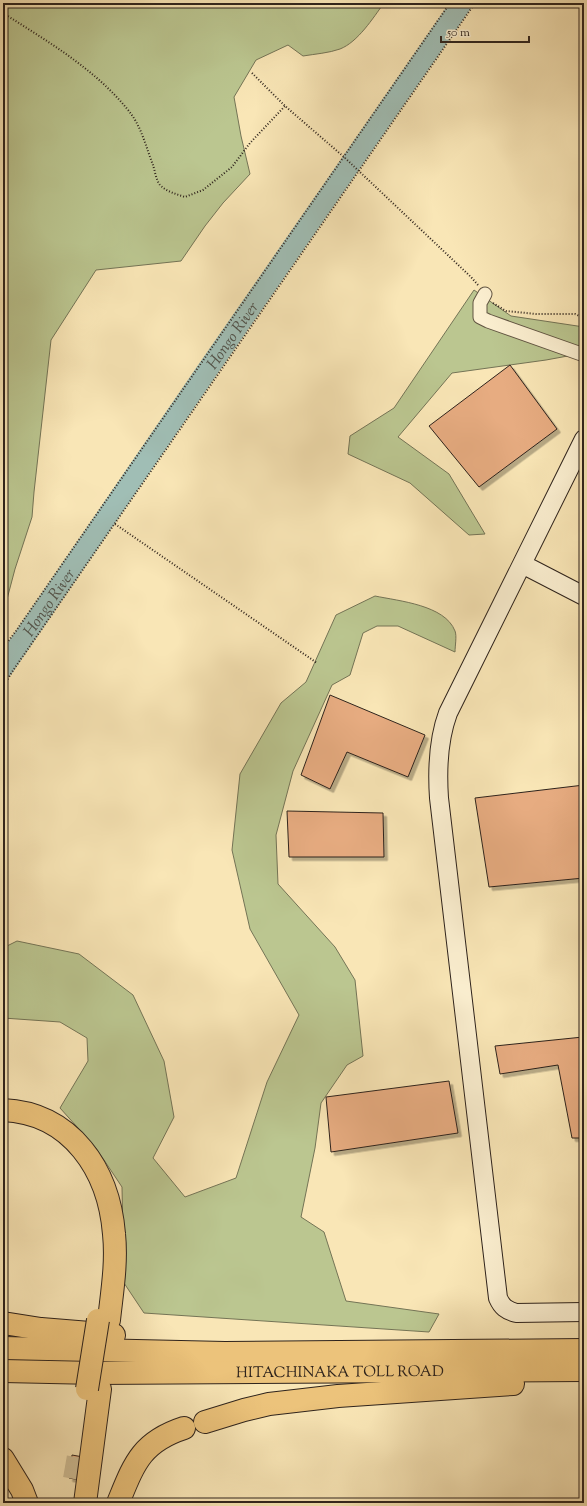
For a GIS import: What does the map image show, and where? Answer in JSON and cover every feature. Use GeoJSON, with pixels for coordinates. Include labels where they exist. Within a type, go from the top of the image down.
{"type":"FeatureCollection","features":[{"type":"Feature","properties":{"kind":"highway"},"geometry":{"type":"LineString","coordinates":[[3,1110],[25,1112],[43,1119],[60,1128],[74,1140],[87,1154],[97,1171],[106,1190],[111,1213],[115,1260],[103,1320],[94,1384],[85,1503]]}},
{"type":"Feature","properties":{"kind":"highway"},"geometry":{"type":"LineString","coordinates":[[3,1121],[33,1127],[50,1135],[64,1146],[77,1160],[88,1176],[101,1214],[103,1236],[103,1320]]}},
{"type":"Feature","properties":{"kind":"highway"},"geometry":{"type":"LineString","coordinates":[[3,1323],[41,1330],[86,1334],[220,1340],[389,1352]]}},
{"type":"Feature","properties":{"kind":"highway","name":"HITACHINAKA TOLL ROAD"},"geometry":{"type":"LineString","coordinates":[[3,1348],[225,1353],[584,1350]]}},
{"type":"Feature","properties":{"kind":"highway","name":"HITACHINAKA TOLL ROAD"},"geometry":{"type":"LineString","coordinates":[[3,1371],[94,1384],[584,1370]]}},
{"type":"Feature","properties":{"kind":"highway"},"geometry":{"type":"LineString","coordinates":[[205,1422],[269,1404],[338,1396],[584,1380]]}},
{"type":"Feature","properties":{"kind":"highway"},"geometry":{"type":"LineString","coordinates":[[78,1456],[94,1384]]}},
{"type":"Feature","properties":{"kind":"highway"},"geometry":{"type":"LineString","coordinates":[[118,1503],[135,1464],[147,1447],[162,1436],[184,1428]]}},
{"type":"Feature","properties":{"kind":"highway"},"geometry":{"type":"LineString","coordinates":[[3,1459],[22,1490],[27,1503]]}},
{"type":"Feature","properties":{"kind":"highway"},"geometry":{"type":"LineString","coordinates":[[71,1503],[74,1479]]}},
{"type":"Feature","properties":{"kind":"street"},"geometry":{"type":"LineString","coordinates":[[486,294],[480,304],[480,317],[584,355]]}},
{"type":"Feature","properties":{"kind":"street"},"geometry":{"type":"LineString","coordinates":[[584,439],[444,724],[439,742],[438,775],[439,798],[498,1298],[501,1306],[508,1311],[516,1313],[584,1312]]}},
{"type":"Feature","properties":{"kind":"street"},"geometry":{"type":"LineString","coordinates":[[522,564],[584,596]]}},
{"type":"Feature","properties":{"kind":"path"},"geometry":{"type":"LineString","coordinates":[[3,648],[450,3]]}},
{"type":"Feature","properties":{"kind":"path"},"geometry":{"type":"LineString","coordinates":[[3,687],[476,3]]}},
{"type":"Feature","properties":{"kind":"path"},"geometry":{"type":"LineString","coordinates":[[3,13],[45,39],[108,87],[129,111],[143,136],[159,184],[166,191],[185,197],[203,190],[232,167],[250,143],[285,106]]}},
{"type":"Feature","properties":{"kind":"path"},"geometry":{"type":"LineString","coordinates":[[252,73],[285,106],[344,157],[358,172],[471,277],[493,303],[506,311],[536,314],[574,314],[584,318]]}},
{"type":"Feature","properties":{"kind":"path"},"geometry":{"type":"LineString","coordinates":[[115,524],[317,663]]}},
{"type":"Feature","properties":{"kind":"green space"},"geometry":{"type":"Polygon","coordinates":[[[3,3],[384,3],[359,35],[347,46],[327,52],[303,56],[288,45],[256,60],[234,97],[250,174],[223,203],[181,261],[96,270],[51,340],[32,517],[15,569],[6,603],[3,590],[3,3]]]}},
{"type":"Feature","properties":{"kind":"green space"},"geometry":{"type":"Polygon","coordinates":[[[474,290],[511,316],[584,327],[584,353],[546,360],[452,373],[398,437],[449,474],[485,534],[469,535],[410,483],[348,454],[350,436],[394,408],[474,290]]]}},
{"type":"Feature","properties":{"kind":"green space"},"geometry":{"type":"Polygon","coordinates":[[[375,596],[408,602],[442,615],[450,622],[456,633],[455,652],[398,626],[377,626],[363,633],[350,675],[332,685],[293,771],[276,835],[278,884],[335,947],[355,980],[363,1056],[347,1065],[321,1103],[315,1148],[301,1217],[324,1232],[346,1301],[439,1314],[429,1332],[144,1313],[124,1283],[122,1187],[96,1148],[60,1108],[88,1061],[87,1038],[60,1022],[3,1018],[3,948],[17,941],[79,954],[133,995],[164,1061],[174,1117],[153,1158],[185,1197],[236,1178],[267,1082],[299,1015],[250,929],[232,850],[240,774],[281,703],[306,682],[336,615],[375,596]]]}},
{"type":"Feature","properties":{"kind":"building"},"geometry":{"type":"Polygon","coordinates":[[[510,365],[557,429],[479,487],[429,426],[510,365]]]}},
{"type":"Feature","properties":{"kind":"building"},"geometry":{"type":"Polygon","coordinates":[[[330,695],[425,735],[408,777],[347,752],[330,789],[301,775],[330,695]]]}},
{"type":"Feature","properties":{"kind":"building"},"geometry":{"type":"Polygon","coordinates":[[[584,785],[584,878],[489,887],[475,798],[584,785]]]}},
{"type":"Feature","properties":{"kind":"building"},"geometry":{"type":"Polygon","coordinates":[[[287,811],[383,813],[384,857],[289,857],[287,811]]]}},
{"type":"Feature","properties":{"kind":"building"},"geometry":{"type":"Polygon","coordinates":[[[583,1037],[584,1138],[572,1138],[558,1065],[500,1074],[495,1046],[583,1037]]]}},
{"type":"Feature","properties":{"kind":"building"},"geometry":{"type":"Polygon","coordinates":[[[449,1081],[458,1133],[331,1152],[326,1097],[449,1081]]]}},
{"type":"Feature","properties":{"kind":"building"},"geometry":{"type":"Polygon","coordinates":[[[72,1455],[83,1457],[81,1480],[69,1478],[72,1455]]]}},
{"type":"Feature","properties":{"kind":"waterway","name":"Hongo River"},"geometry":{"type":"LineString","coordinates":[[3,668],[462,3]]}},
{"type":"Feature","properties":{"kind":"tunnel"},"geometry":{"type":"LineString","coordinates":[[74,1479],[78,1456]]}}]}
